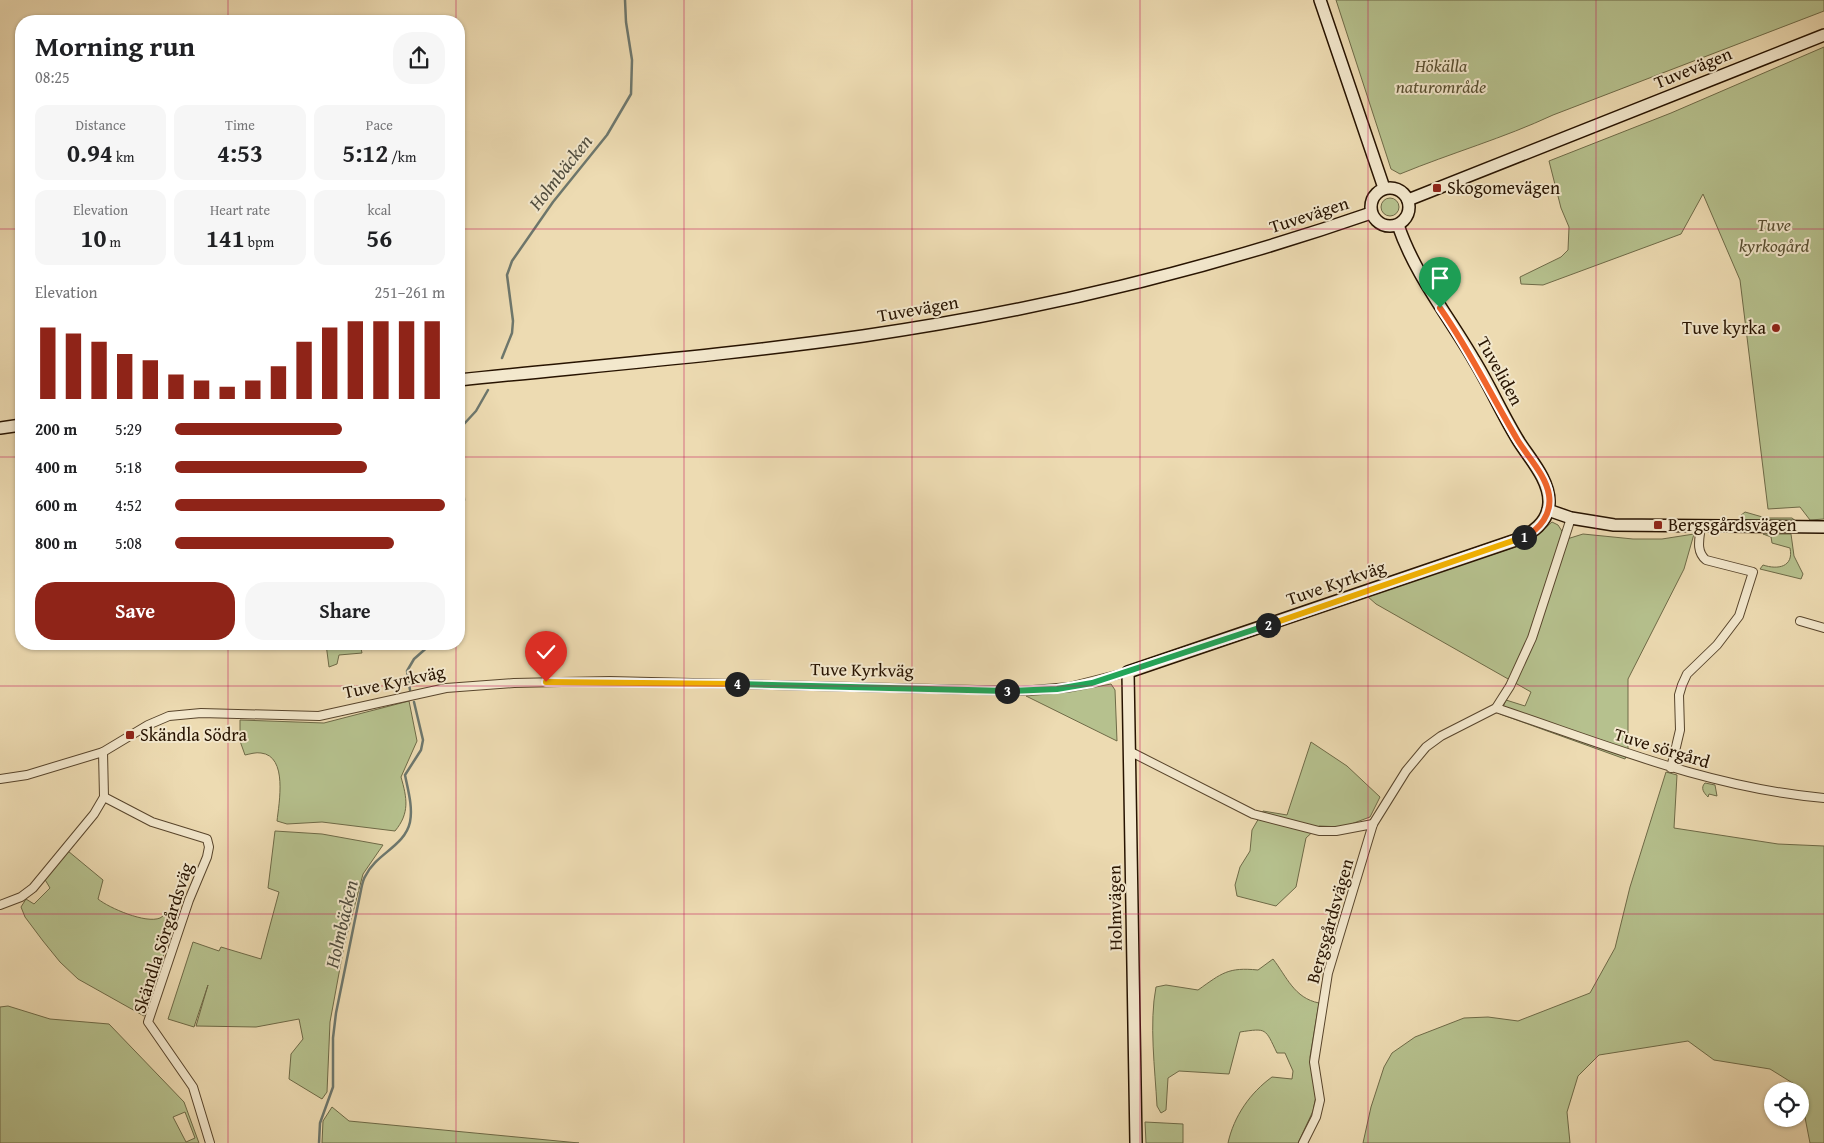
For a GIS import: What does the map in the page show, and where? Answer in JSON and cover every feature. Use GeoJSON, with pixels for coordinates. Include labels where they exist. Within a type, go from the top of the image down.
{"type":"FeatureCollection","features":[{"type":"Feature","properties":{"kind":"street"},"geometry":{"type":"LineString","coordinates":[[1320,0],[1384,188],[1398,189],[1408,200],[1408,214],[1398,225]]}},
{"type":"Feature","properties":{"kind":"street","name":"Tuvevägen"},"geometry":{"type":"LineString","coordinates":[[1408,200],[1824,35]]}},
{"type":"Feature","properties":{"kind":"street","name":"Tuvevägen"},"geometry":{"type":"LineString","coordinates":[[1384,188],[1372,198],[1371,213],[1382,225],[1398,225]]}},
{"type":"Feature","properties":{"kind":"street","name":"Tuvevägen"},"geometry":{"type":"LineString","coordinates":[[465,379],[814,342],[993,314],[1070,299],[1184,270],[1296,239],[1371,213]]}},
{"type":"Feature","properties":{"kind":"street","name":"Tuveliden"},"geometry":{"type":"LineString","coordinates":[[1398,225],[1422,278],[1475,360],[1518,440],[1546,484],[1549,498],[1548,510]]}},
{"type":"Feature","properties":{"kind":"street"},"geometry":{"type":"LineString","coordinates":[[0,428],[15,426]]}},
{"type":"Feature","properties":{"kind":"street"},"geometry":{"type":"LineString","coordinates":[[1548,510],[1571,518],[1614,525],[1824,527]]}},
{"type":"Feature","properties":{"kind":"street","name":"Tuve Kyrkväg"},"geometry":{"type":"LineString","coordinates":[[0,779],[32,774],[104,752],[148,725],[177,714],[319,716],[431,689],[462,686],[610,682],[1021,691],[1069,687],[1128,672],[1516,540],[1537,529],[1544,520],[1548,510]]}},
{"type":"Feature","properties":{"kind":"street"},"geometry":{"type":"LineString","coordinates":[[1496,708],[1510,686],[1532,638],[1571,518]]}},
{"type":"Feature","properties":{"kind":"street"},"geometry":{"type":"LineString","coordinates":[[1671,768],[1680,730],[1679,696],[1682,684],[1687,674],[1717,645],[1739,616],[1753,572],[1703,557],[1699,550],[1700,525]]}},
{"type":"Feature","properties":{"kind":"street"},"geometry":{"type":"LineString","coordinates":[[1800,621],[1824,628]]}},
{"type":"Feature","properties":{"kind":"street","name":"Holmvägen"},"geometry":{"type":"LineString","coordinates":[[1128,672],[1136,1143]]}},
{"type":"Feature","properties":{"kind":"street","name":"Tuve sörgård"},"geometry":{"type":"LineString","coordinates":[[1496,708],[1671,768],[1718,781],[1788,795],[1824,798]]}},
{"type":"Feature","properties":{"kind":"street","name":"Bergsgårdsvägen"},"geometry":{"type":"LineString","coordinates":[[1303,1143],[1316,1117],[1320,1100],[1314,1062],[1328,973],[1374,824],[1406,770],[1426,747],[1441,736],[1496,708]]}},
{"type":"Feature","properties":{"kind":"street"},"geometry":{"type":"LineString","coordinates":[[0,905],[21,897],[33,887],[88,821],[104,797],[104,752]]}},
{"type":"Feature","properties":{"kind":"street","name":"Bergsgårdsvägen"},"geometry":{"type":"LineString","coordinates":[[1130,752],[1253,814],[1319,831],[1336,831],[1374,824]]}},
{"type":"Feature","properties":{"kind":"street","name":"Skändla Sörgårdsväg"},"geometry":{"type":"LineString","coordinates":[[104,797],[152,822],[207,838],[209,847],[207,856],[189,900],[148,1022],[193,1087],[210,1143]]}},
{"type":"Feature","properties":{"kind":"green space","name":"Hökälla naturområde"},"geometry":{"type":"Polygon","coordinates":[[[1336,0],[1824,0],[1824,11],[1400,174],[1391,169],[1336,0]]]}},
{"type":"Feature","properties":{"kind":"green space","name":"Tuve kyrkogård"},"geometry":{"type":"Polygon","coordinates":[[[1824,47],[1824,519],[1810,520],[1800,507],[1768,509],[1740,280],[1703,194],[1681,234],[1543,285],[1521,284],[1520,277],[1561,257],[1568,250],[1569,227],[1561,208],[1549,161],[1671,113],[1824,47]]]}},
{"type":"Feature","properties":{"kind":"green space"},"geometry":{"type":"Polygon","coordinates":[[[1390,198],[1398,203],[1399,207],[1394,215],[1390,216],[1382,211],[1381,207],[1386,199],[1390,198]]]}},
{"type":"Feature","properties":{"kind":"green space"},"geometry":{"type":"Polygon","coordinates":[[[1745,512],[1766,518],[1792,518],[1797,522],[1745,521],[1740,516],[1745,512]]]}},
{"type":"Feature","properties":{"kind":"green space"},"geometry":{"type":"Polygon","coordinates":[[[1552,522],[1558,525],[1567,539],[1583,534],[1633,539],[1662,539],[1694,534],[1684,569],[1628,679],[1628,751],[1625,759],[1500,714],[1506,700],[1525,706],[1531,692],[1376,604],[1367,596],[1521,545],[1536,536],[1552,522]]]}},
{"type":"Feature","properties":{"kind":"green space"},"geometry":{"type":"Polygon","coordinates":[[[1763,534],[1791,534],[1794,556],[1803,574],[1801,579],[1760,569],[1763,565],[1784,566],[1790,559],[1791,554],[1790,548],[1772,543],[1771,537],[1763,534]]]}},
{"type":"Feature","properties":{"kind":"green space"},"geometry":{"type":"Polygon","coordinates":[[[327,650],[361,650],[362,653],[339,655],[337,664],[329,667],[327,650]]]}},
{"type":"Feature","properties":{"kind":"green space"},"geometry":{"type":"Polygon","coordinates":[[[1111,684],[1115,690],[1117,741],[1026,696],[1070,692],[1111,684]]]}},
{"type":"Feature","properties":{"kind":"green space"},"geometry":{"type":"Polygon","coordinates":[[[409,701],[417,741],[401,777],[406,805],[403,818],[395,831],[322,822],[287,824],[277,821],[280,781],[275,762],[270,756],[259,753],[245,755],[240,741],[240,720],[324,723],[409,701]]]}},
{"type":"Feature","properties":{"kind":"green space"},"geometry":{"type":"Polygon","coordinates":[[[1311,742],[1347,766],[1380,797],[1370,817],[1343,827],[1319,826],[1306,838],[1296,887],[1276,906],[1237,896],[1235,885],[1240,867],[1250,851],[1252,830],[1263,811],[1287,815],[1311,742]]]}},
{"type":"Feature","properties":{"kind":"green space"},"geometry":{"type":"Polygon","coordinates":[[[1666,772],[1677,775],[1674,828],[1778,844],[1824,846],[1824,1143],[1810,1143],[1807,1127],[1809,1127],[1809,1082],[1791,1082],[1770,1069],[1714,1060],[1688,1041],[1599,1055],[1578,1076],[1567,1112],[1570,1143],[1363,1143],[1371,1107],[1384,1067],[1392,1053],[1415,1037],[1464,1018],[1488,1017],[1518,1021],[1590,993],[1615,948],[1630,887],[1666,772]]]}},
{"type":"Feature","properties":{"kind":"green space"},"geometry":{"type":"Polygon","coordinates":[[[1705,783],[1715,785],[1717,796],[1709,794],[1708,797],[1703,789],[1705,783]]]}},
{"type":"Feature","properties":{"kind":"green space"},"geometry":{"type":"Polygon","coordinates":[[[275,831],[322,834],[383,845],[363,874],[344,946],[330,1022],[327,1092],[322,1099],[289,1079],[291,1054],[303,1039],[299,1019],[256,1027],[196,1026],[208,985],[194,1027],[168,1019],[193,942],[219,951],[221,947],[261,959],[279,892],[268,888],[275,831]]]}},
{"type":"Feature","properties":{"kind":"green space"},"geometry":{"type":"Polygon","coordinates":[[[68,851],[103,880],[98,899],[110,907],[146,919],[160,918],[172,909],[178,910],[144,1016],[78,979],[60,962],[25,917],[21,907],[26,899],[34,904],[50,888],[44,878],[68,851]]]}},
{"type":"Feature","properties":{"kind":"green space"},"geometry":{"type":"Polygon","coordinates":[[[1273,959],[1297,992],[1303,997],[1319,1003],[1310,1057],[1316,1096],[1313,1111],[1298,1143],[1228,1143],[1239,1114],[1264,1083],[1272,1077],[1292,1079],[1293,1071],[1285,1053],[1277,1053],[1267,1034],[1260,1030],[1240,1032],[1229,1074],[1179,1071],[1168,1078],[1166,1110],[1161,1113],[1157,1106],[1153,1046],[1153,1016],[1156,987],[1166,985],[1198,990],[1226,972],[1239,969],[1258,970],[1273,959]]]}},
{"type":"Feature","properties":{"kind":"green space"},"geometry":{"type":"Polygon","coordinates":[[[8,1006],[50,1019],[109,1024],[184,1102],[199,1143],[0,1143],[0,1007],[8,1006]],[[185,1112],[173,1117],[186,1142],[195,1138],[185,1112]]]}},
{"type":"Feature","properties":{"kind":"green space"},"geometry":{"type":"Polygon","coordinates":[[[332,1107],[349,1121],[579,1143],[322,1143],[323,1121],[332,1107]]]}},
{"type":"Feature","properties":{"kind":"green space"},"geometry":{"type":"Polygon","coordinates":[[[1145,1122],[1183,1124],[1183,1143],[1146,1143],[1145,1122]]]}},
{"type":"Feature","properties":{"kind":"waterway","name":"Holmbäcken"},"geometry":{"type":"LineString","coordinates":[[502,358],[512,333],[513,321],[507,275],[512,261],[553,202],[607,135],[631,94],[632,60],[626,22],[625,0]]}},
{"type":"Feature","properties":{"kind":"waterway","name":"Holmbäcken"},"geometry":{"type":"LineString","coordinates":[[465,423],[476,411],[488,390]]}},
{"type":"Feature","properties":{"kind":"waterway","name":"Holmbäcken"},"geometry":{"type":"LineString","coordinates":[[410,690],[407,671],[414,659],[424,650]]}},
{"type":"Feature","properties":{"kind":"waterway","name":"Holmbäcken"},"geometry":{"type":"LineString","coordinates":[[319,1143],[320,1123],[333,1087],[333,1038],[336,1013],[363,882],[376,861],[397,844],[410,822],[411,804],[405,775],[421,750],[423,740],[414,702]]}},
{"type":"Feature","properties":{"kind":"place","name":"Skogomevägen"},"geometry":{"type":"Point","coordinates":[1437,188]}},
{"type":"Feature","properties":{"kind":"place","name":"Tuve kyrka"},"geometry":{"type":"Point","coordinates":[1776,328]}},
{"type":"Feature","properties":{"kind":"place","name":"Bergsgårdsvägen"},"geometry":{"type":"Point","coordinates":[1658,525]}},
{"type":"Feature","properties":{"kind":"place","name":"Skändla Södra"},"geometry":{"type":"Point","coordinates":[130,735]}},
{"type":"Feature","properties":{"kind":"route"},"geometry":{"type":"LineString","coordinates":[[546,682],[1021,691],[1057,689],[1110,678],[1527,536],[1547,516],[1550,505],[1546,484],[1518,440],[1475,360],[1440,308]]}}]}
